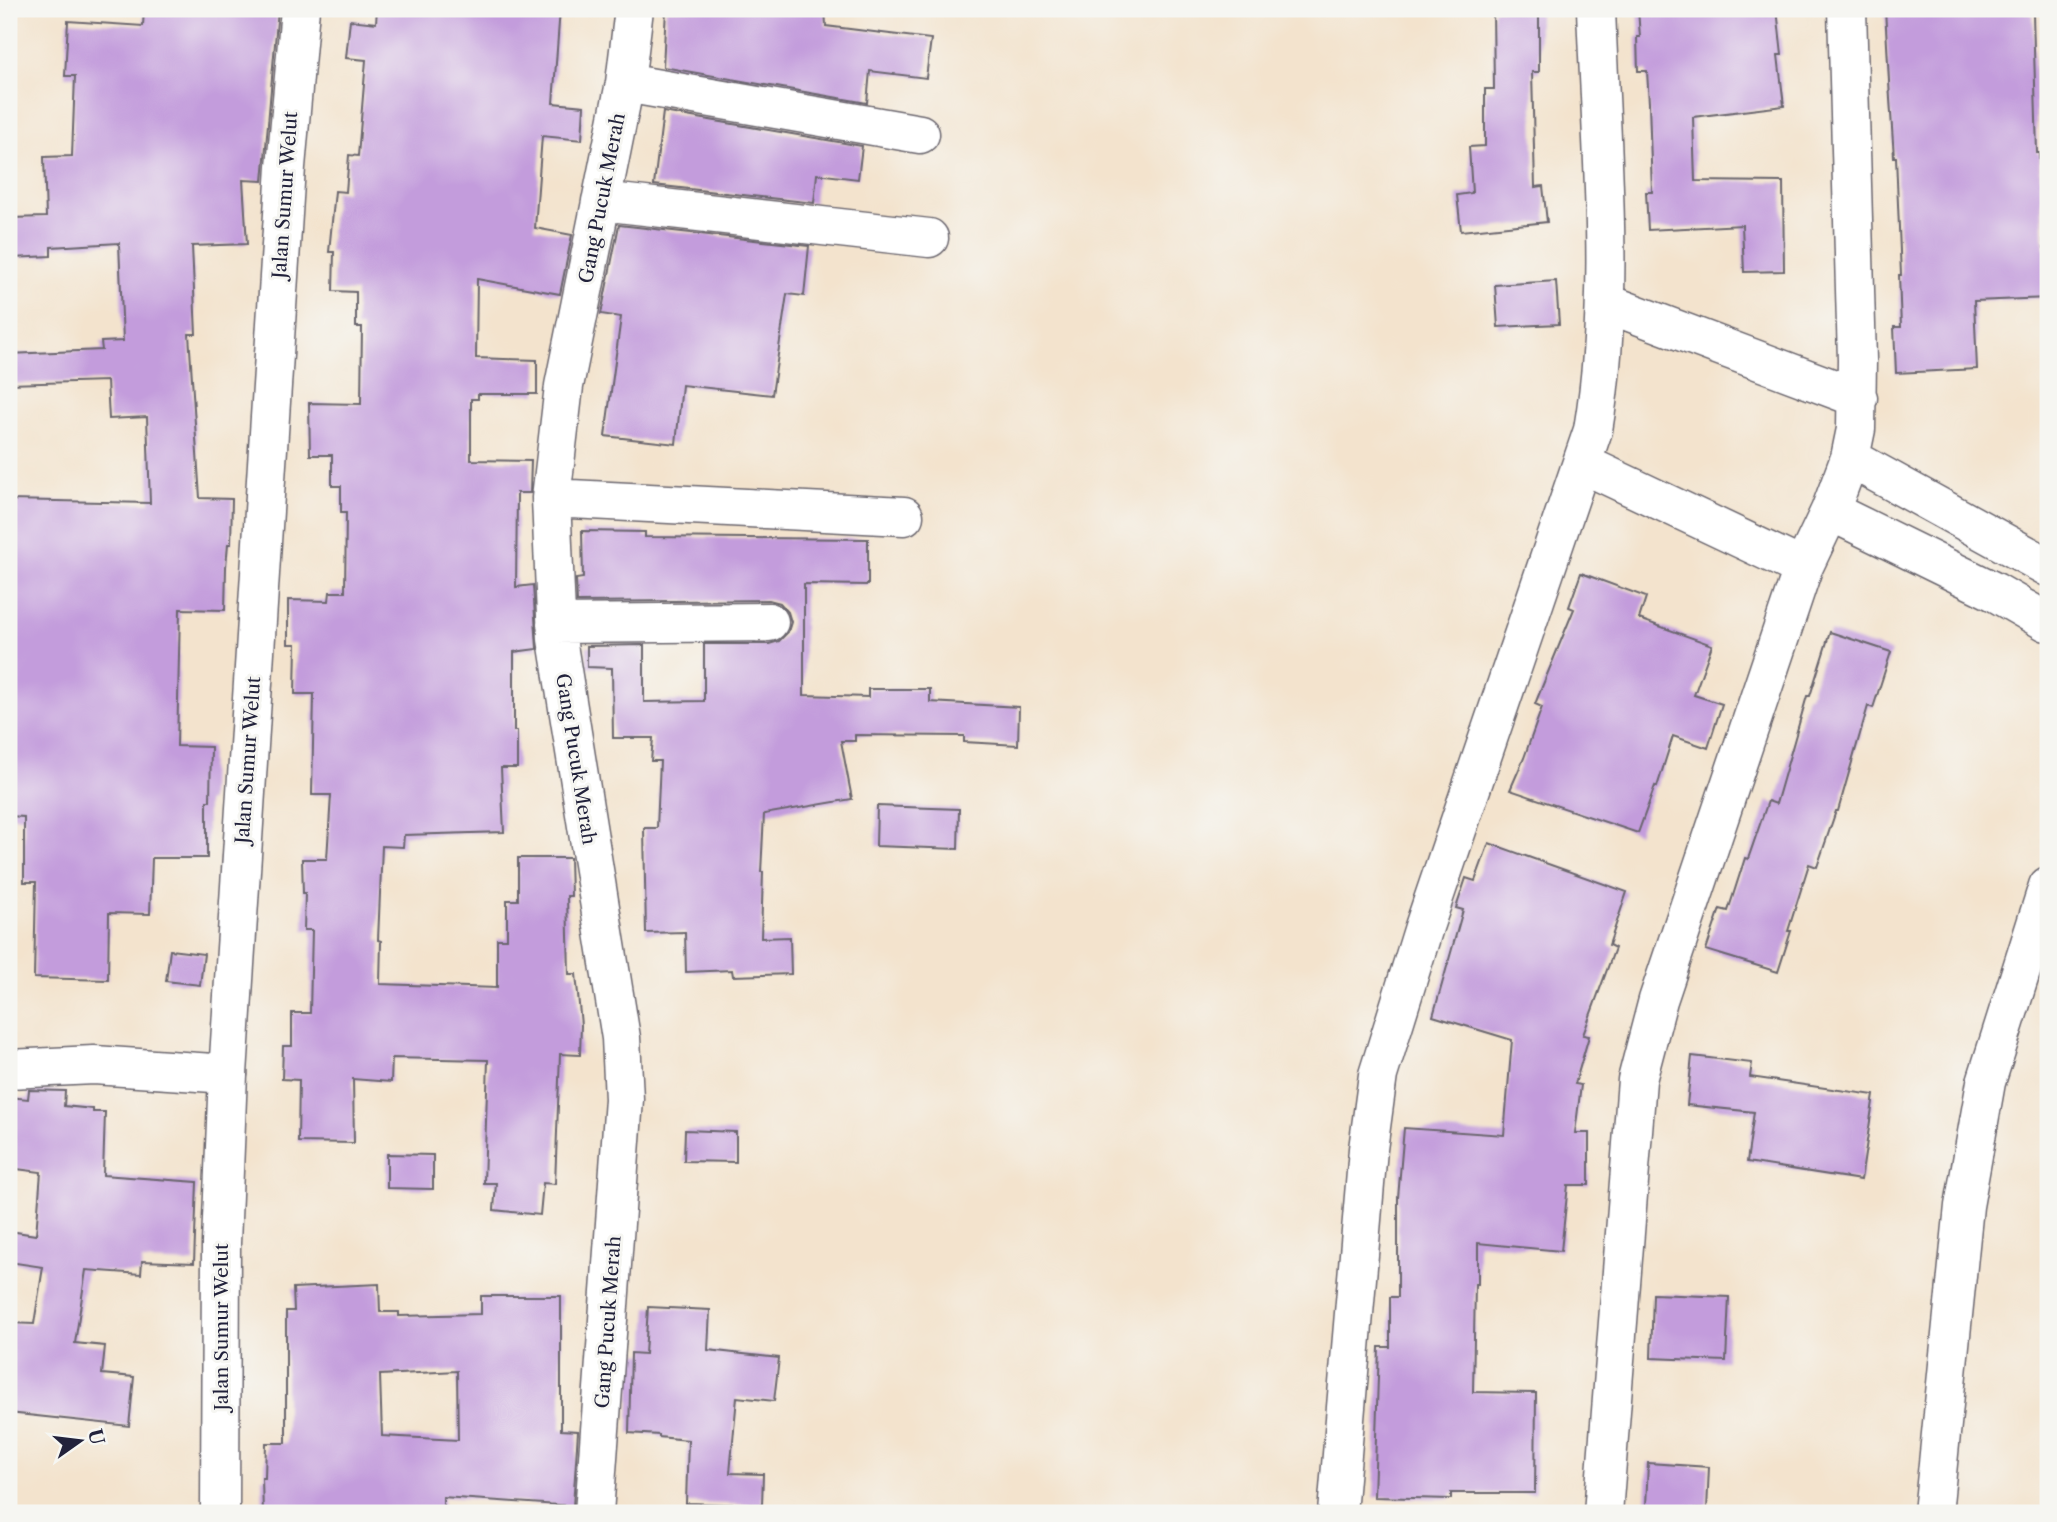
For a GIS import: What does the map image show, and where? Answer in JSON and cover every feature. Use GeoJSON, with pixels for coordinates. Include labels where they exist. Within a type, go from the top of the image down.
{"type":"FeatureCollection","features":[{"type":"Feature","properties":{"kind":"street","name":"Jalan Sumur Welut"},"geometry":{"type":"LineString","coordinates":[[220,1513],[221,1242],[228,1074],[286,167],[300,9]]}},
{"type":"Feature","properties":{"kind":"street","name":"Gang Pucuk Merah"},"geometry":{"type":"LineString","coordinates":[[594,1513],[624,1099],[621,1038],[556,624],[551,498],[564,386],[625,83],[634,9]]}},
{"type":"Feature","properties":{"kind":"street"},"geometry":{"type":"LineString","coordinates":[[1337,1513],[1368,1149],[1378,1075],[1424,927],[1593,430],[1600,386],[1606,303],[1596,9]]}},
{"type":"Feature","properties":{"kind":"street"},"geometry":{"type":"LineString","coordinates":[[1603,1513],[1637,1080],[1658,1000],[1803,568],[1830,511],[1850,458],[1856,429],[1858,398],[1847,9]]}},
{"type":"Feature","properties":{"kind":"street"},"geometry":{"type":"LineString","coordinates":[[625,83],[920,134]]}},
{"type":"Feature","properties":{"kind":"street"},"geometry":{"type":"LineString","coordinates":[[601,201],[929,238]]}},
{"type":"Feature","properties":{"kind":"street"},"geometry":{"type":"LineString","coordinates":[[1606,303],[1858,398]]}},
{"type":"Feature","properties":{"kind":"street"},"geometry":{"type":"LineString","coordinates":[[1850,458],[2048,567]]}},
{"type":"Feature","properties":{"kind":"street"},"geometry":{"type":"LineString","coordinates":[[1583,464],[1803,568]]}},
{"type":"Feature","properties":{"kind":"street"},"geometry":{"type":"LineString","coordinates":[[551,498],[904,516]]}},
{"type":"Feature","properties":{"kind":"street"},"geometry":{"type":"LineString","coordinates":[[1830,511],[1995,592],[2048,631]]}},
{"type":"Feature","properties":{"kind":"street"},"geometry":{"type":"LineString","coordinates":[[556,624],[769,622]]}},
{"type":"Feature","properties":{"kind":"street"},"geometry":{"type":"LineString","coordinates":[[1933,1513],[1965,1206],[1986,1082],[2048,886]]}},
{"type":"Feature","properties":{"kind":"street"},"geometry":{"type":"LineString","coordinates":[[9,1069],[94,1065],[228,1074]]}},
{"type":"Feature","properties":{"kind":"building"},"geometry":{"type":"Polygon","coordinates":[[[144,9],[278,9],[263,181],[243,180],[247,244],[192,246],[196,334],[189,334],[200,498],[232,499],[225,610],[180,609],[177,746],[211,747],[207,858],[152,858],[150,914],[109,913],[108,980],[34,978],[36,882],[24,882],[24,817],[9,816],[9,500],[150,503],[147,417],[109,419],[107,381],[9,384],[9,354],[102,350],[101,342],[123,341],[119,243],[51,247],[51,256],[12,258],[10,218],[46,217],[44,157],[72,156],[75,76],[65,76],[68,21],[143,26],[144,9]]]}},
{"type":"Feature","properties":{"kind":"building"},"geometry":{"type":"Polygon","coordinates":[[[377,9],[560,9],[553,103],[584,106],[582,140],[542,136],[535,228],[572,235],[560,294],[477,279],[476,358],[537,360],[537,394],[478,394],[478,399],[471,399],[471,460],[531,461],[530,493],[517,493],[516,587],[533,585],[537,649],[514,652],[517,768],[501,768],[504,832],[404,835],[403,847],[382,846],[378,940],[381,941],[380,984],[497,988],[497,939],[507,939],[507,900],[518,900],[518,858],[570,858],[571,896],[567,896],[569,974],[576,974],[581,1025],[580,1055],[560,1054],[555,1184],[543,1183],[540,1215],[494,1210],[496,1183],[484,1183],[488,1060],[392,1058],[391,1082],[353,1079],[354,1143],[298,1142],[299,1080],[282,1079],[283,1046],[292,1046],[292,1013],[310,1013],[312,930],[304,930],[302,859],[327,859],[331,795],[312,795],[314,694],[295,694],[296,644],[288,644],[288,600],[329,601],[330,592],[345,592],[346,512],[341,512],[341,486],[332,486],[332,455],[310,455],[309,403],[361,404],[362,327],[356,327],[356,292],[333,291],[334,252],[329,252],[335,191],[346,192],[349,155],[358,156],[366,60],[346,58],[350,20],[376,23],[377,9]]]}},
{"type":"Feature","properties":{"kind":"building"},"geometry":{"type":"Polygon","coordinates":[[[666,9],[825,9],[826,26],[931,39],[926,78],[870,71],[867,103],[663,67],[666,9]]]}},
{"type":"Feature","properties":{"kind":"building"},"geometry":{"type":"Polygon","coordinates":[[[1493,9],[1539,9],[1539,72],[1532,72],[1535,187],[1543,186],[1547,222],[1461,231],[1457,195],[1472,193],[1469,147],[1485,146],[1485,89],[1494,89],[1493,9]]]}},
{"type":"Feature","properties":{"kind":"building"},"geometry":{"type":"Polygon","coordinates":[[[1638,9],[1777,9],[1782,55],[1778,55],[1784,106],[1693,117],[1695,181],[1783,182],[1784,271],[1744,272],[1742,225],[1648,230],[1646,192],[1652,192],[1649,103],[1647,71],[1638,71],[1638,9]]]}},
{"type":"Feature","properties":{"kind":"building"},"geometry":{"type":"Polygon","coordinates":[[[1885,9],[2029,9],[2029,14],[2033,14],[2037,153],[2044,248],[2048,248],[2048,298],[1974,301],[1977,369],[1896,373],[1894,327],[1901,327],[1901,275],[1885,9]]]}},
{"type":"Feature","properties":{"kind":"building"},"geometry":{"type":"Polygon","coordinates":[[[663,112],[862,146],[858,179],[817,174],[814,203],[654,185],[663,112]]]}},
{"type":"Feature","properties":{"kind":"building"},"geometry":{"type":"Polygon","coordinates":[[[619,225],[809,246],[804,296],[787,294],[772,395],[682,385],[676,444],[605,436],[621,317],[601,314],[619,225]]]}},
{"type":"Feature","properties":{"kind":"building"},"geometry":{"type":"Polygon","coordinates":[[[1556,281],[1559,324],[1498,327],[1495,285],[1556,281]]]}},
{"type":"Feature","properties":{"kind":"building"},"geometry":{"type":"Polygon","coordinates":[[[582,531],[645,532],[645,537],[868,539],[868,585],[804,584],[804,695],[868,697],[868,689],[930,689],[930,702],[1019,707],[1018,745],[964,742],[964,736],[855,735],[855,741],[841,741],[852,799],[764,814],[761,938],[790,937],[791,974],[733,976],[732,970],[686,972],[685,932],[646,933],[644,828],[657,828],[660,761],[651,761],[653,738],[613,738],[612,668],[587,667],[587,646],[644,645],[644,702],[704,701],[704,644],[769,644],[779,641],[788,632],[791,622],[788,612],[780,603],[769,600],[577,602],[576,579],[583,578],[582,531]]]}},
{"type":"Feature","properties":{"kind":"building"},"geometry":{"type":"Polygon","coordinates":[[[1581,573],[1646,597],[1639,619],[1712,645],[1694,695],[1722,704],[1708,748],[1673,736],[1657,787],[1655,786],[1638,833],[1510,790],[1542,707],[1535,704],[1574,609],[1569,607],[1581,573]]]}},
{"type":"Feature","properties":{"kind":"building"},"geometry":{"type":"Polygon","coordinates":[[[1830,632],[1891,652],[1873,708],[1868,706],[1838,811],[1817,867],[1809,864],[1778,972],[1706,950],[1720,909],[1728,911],[1745,858],[1748,859],[1768,801],[1776,804],[1807,696],[1810,696],[1830,632]]]}},
{"type":"Feature","properties":{"kind":"building"},"geometry":{"type":"Polygon","coordinates":[[[877,806],[959,809],[958,849],[876,846],[877,806]]]}},
{"type":"Feature","properties":{"kind":"building"},"geometry":{"type":"Polygon","coordinates":[[[1489,843],[1627,892],[1609,945],[1615,948],[1583,1035],[1589,1036],[1575,1084],[1581,1085],[1575,1133],[1589,1133],[1589,1185],[1568,1185],[1561,1251],[1478,1243],[1473,1392],[1536,1393],[1535,1493],[1451,1493],[1451,1499],[1374,1497],[1379,1347],[1390,1347],[1390,1297],[1398,1297],[1398,1198],[1404,1128],[1504,1135],[1512,1040],[1433,1016],[1463,910],[1456,908],[1466,878],[1475,881],[1489,843]]]}},
{"type":"Feature","properties":{"kind":"building"},"geometry":{"type":"Polygon","coordinates":[[[170,950],[204,954],[200,985],[166,981],[170,950]]]}},
{"type":"Feature","properties":{"kind":"building"},"geometry":{"type":"Polygon","coordinates":[[[1692,1056],[1752,1063],[1750,1077],[1874,1095],[1861,1180],[1747,1162],[1754,1112],[1687,1105],[1692,1056]]]}},
{"type":"Feature","properties":{"kind":"building"},"geometry":{"type":"Polygon","coordinates":[[[29,1090],[65,1091],[64,1106],[105,1112],[103,1175],[197,1182],[194,1263],[142,1261],[141,1274],[86,1270],[75,1343],[105,1346],[102,1374],[134,1377],[129,1426],[9,1413],[9,1323],[34,1324],[43,1267],[9,1262],[9,1231],[36,1235],[41,1172],[9,1168],[9,1097],[28,1099],[29,1090]]]}},
{"type":"Feature","properties":{"kind":"building"},"geometry":{"type":"Polygon","coordinates":[[[685,1130],[736,1132],[736,1162],[684,1161],[685,1130]]]}},
{"type":"Feature","properties":{"kind":"building"},"geometry":{"type":"Polygon","coordinates":[[[387,1154],[433,1155],[433,1189],[387,1188],[387,1154]]]}},
{"type":"Feature","properties":{"kind":"building"},"geometry":{"type":"Polygon","coordinates":[[[379,1284],[380,1312],[399,1312],[399,1316],[481,1314],[481,1296],[561,1296],[561,1430],[578,1431],[573,1506],[443,1497],[443,1513],[263,1513],[262,1478],[265,1478],[266,1443],[286,1443],[286,1311],[294,1311],[293,1288],[379,1284]],[[457,1371],[380,1375],[382,1436],[458,1440],[457,1371]]]}},
{"type":"Feature","properties":{"kind":"building"},"geometry":{"type":"Polygon","coordinates":[[[1653,1294],[1729,1297],[1726,1361],[1651,1358],[1653,1294]]]}},
{"type":"Feature","properties":{"kind":"building"},"geometry":{"type":"Polygon","coordinates":[[[648,1307],[710,1310],[708,1350],[779,1358],[774,1401],[737,1397],[730,1473],[763,1474],[762,1505],[686,1503],[688,1440],[629,1433],[631,1353],[645,1354],[648,1307]]]}},
{"type":"Feature","properties":{"kind":"building"},"geometry":{"type":"Polygon","coordinates":[[[1648,1463],[1709,1467],[1707,1510],[1646,1506],[1648,1463]]]}}]}
